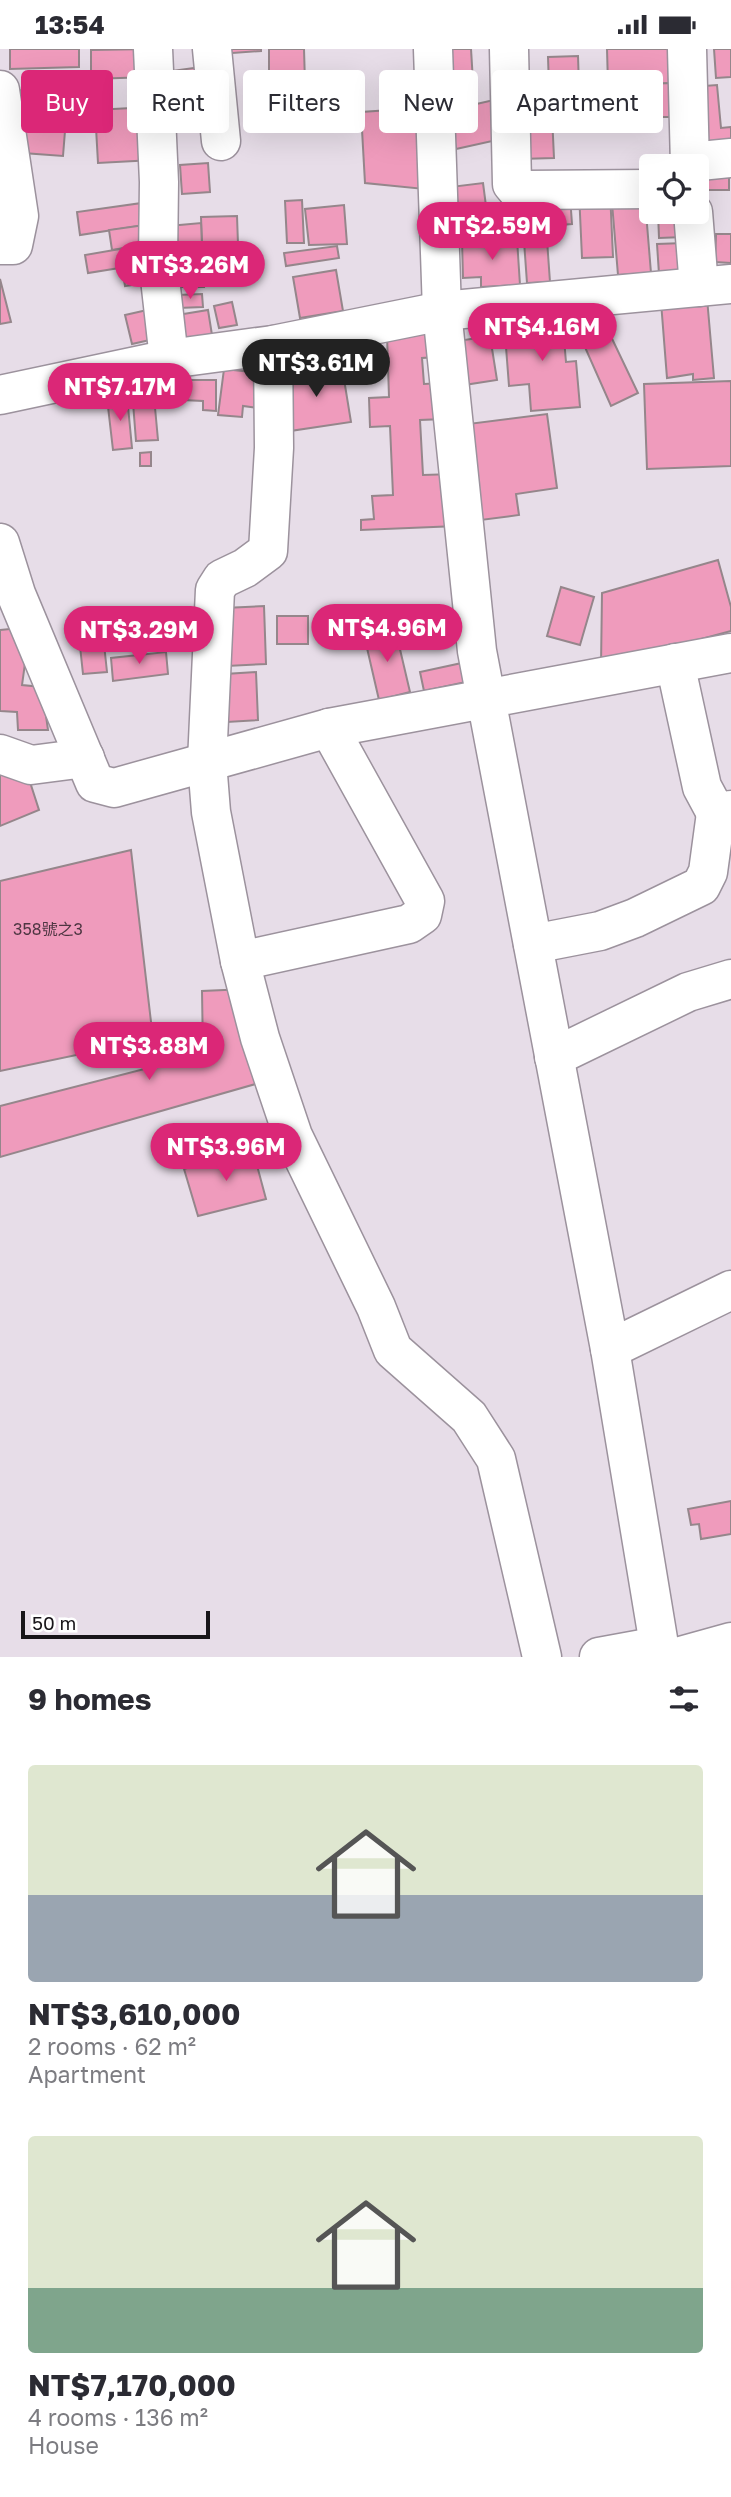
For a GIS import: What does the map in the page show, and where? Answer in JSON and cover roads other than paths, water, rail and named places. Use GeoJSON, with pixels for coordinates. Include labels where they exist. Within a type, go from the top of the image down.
{"type":"FeatureCollection","features":[{"type":"Feature","properties":{"kind":"street"},"geometry":{"type":"LineString","coordinates":[[153,49],[159,182],[158,261],[169,359]]}},
{"type":"Feature","properties":{"kind":"street"},"geometry":{"type":"LineString","coordinates":[[212,49],[221,141]]}},
{"type":"Feature","properties":{"kind":"street"},"geometry":{"type":"LineString","coordinates":[[433,49],[442,311],[477,651],[666,1653]]}},
{"type":"Feature","properties":{"kind":"street"},"geometry":{"type":"LineString","coordinates":[[509,49],[512,184],[517,190],[639,189]]}},
{"type":"Feature","properties":{"kind":"street"},"geometry":{"type":"LineString","coordinates":[[691,154],[698,52]]}},
{"type":"Feature","properties":{"kind":"street"},"geometry":{"type":"LineString","coordinates":[[0,90],[19,216],[13,244],[0,246]]}},
{"type":"Feature","properties":{"kind":"street"},"geometry":{"type":"LineString","coordinates":[[709,161],[731,158]]}},
{"type":"Feature","properties":{"kind":"street"},"geometry":{"type":"LineString","coordinates":[[0,395],[169,359],[273,345],[442,311],[715,286],[697,224]]}},
{"type":"Feature","properties":{"kind":"street"},"geometry":{"type":"LineString","coordinates":[[273,345],[274,448],[268,551],[245,568],[222,579],[215,590],[207,762],[211,812],[240,961],[260,1038],[293,1136],[376,1307],[393,1350],[469,1417],[496,1459],[542,1657]]}},
{"type":"Feature","properties":{"kind":"street"},"geometry":{"type":"LineString","coordinates":[[0,543],[16,594],[95,783],[114,787],[328,728],[731,653]]}},
{"type":"Feature","properties":{"kind":"street"},"geometry":{"type":"LineString","coordinates":[[533,944],[600,931],[635,919],[701,886],[708,872],[723,812],[702,787],[675,663]]}},
{"type":"Feature","properties":{"kind":"street"},"geometry":{"type":"LineString","coordinates":[[240,961],[408,924],[422,915],[425,901],[328,728]]}},
{"type":"Feature","properties":{"kind":"street"},"geometry":{"type":"LineString","coordinates":[[0,754],[31,765],[85,758]]}},
{"type":"Feature","properties":{"kind":"street"},"geometry":{"type":"LineString","coordinates":[[554,1057],[688,992],[731,979]]}},
{"type":"Feature","properties":{"kind":"street"},"geometry":{"type":"LineString","coordinates":[[610,1349],[731,1290]]}},
{"type":"Feature","properties":{"kind":"street"},"geometry":{"type":"LineString","coordinates":[[599,1657],[666,1653],[731,1643]]}}]}
